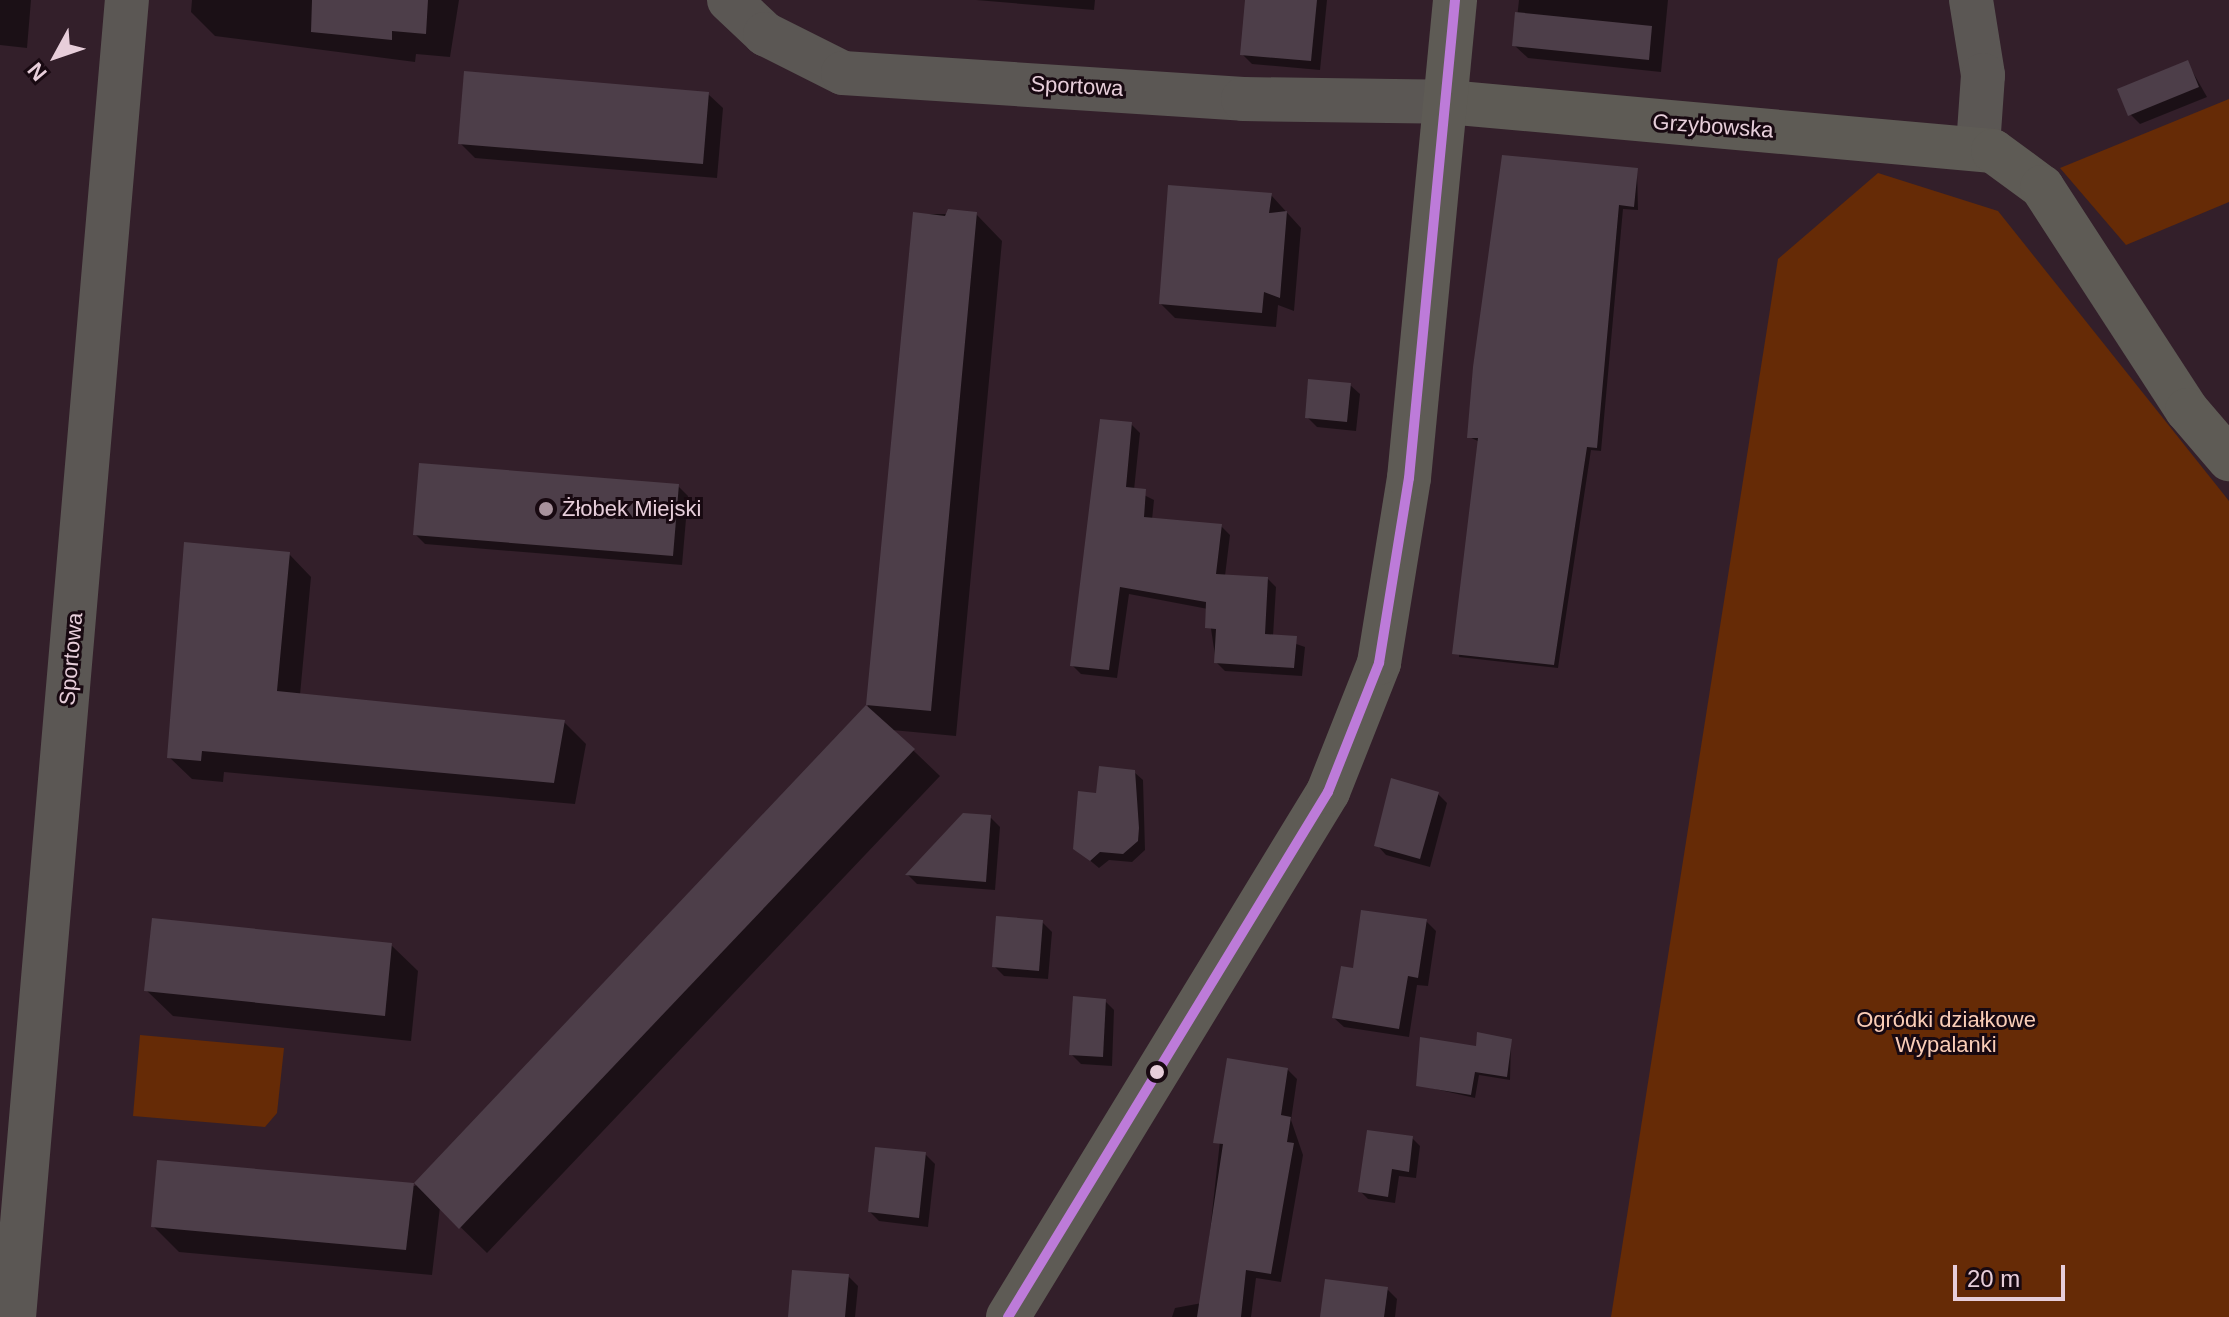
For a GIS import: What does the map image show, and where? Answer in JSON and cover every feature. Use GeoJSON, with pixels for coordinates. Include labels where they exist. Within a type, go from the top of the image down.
{"type":"FeatureCollection","features":[{"type":"Feature","properties":{"kind":"street","name":"Sportowa"},"geometry":{"type":"LineString","coordinates":[[14,1317],[127,0]]}},
{"type":"Feature","properties":{"kind":"street","name":"Sportowa"},"geometry":{"type":"LineString","coordinates":[[729,0],[765,34],[843,73],[1243,99],[1447,102]]}},
{"type":"Feature","properties":{"kind":"street"},"geometry":{"type":"LineString","coordinates":[[1008,1317],[1328,792],[1379,663],[1409,478],[1455,0]]}},
{"type":"Feature","properties":{"kind":"street"},"geometry":{"type":"LineString","coordinates":[[1971,0],[1983,75],[1978,146]]}},
{"type":"Feature","properties":{"kind":"street","name":"Grzybowska"},"geometry":{"type":"LineString","coordinates":[[1447,102],[1978,146],[2042,187],[2187,410],[2229,459]]}},
{"type":"Feature","properties":{"kind":"green space"},"geometry":{"type":"Polygon","coordinates":[[[2229,99],[2229,202],[2126,245],[2060,168],[2229,99]]]}},
{"type":"Feature","properties":{"kind":"green space","name":"Ogródki działkowe Wypalanki"},"geometry":{"type":"Polygon","coordinates":[[[1878,173],[1998,211],[2229,501],[2229,1317],[1611,1317],[1778,259],[1878,173]]]}},
{"type":"Feature","properties":{"kind":"green space"},"geometry":{"type":"Polygon","coordinates":[[[140,1035],[284,1048],[277,1113],[265,1127],[133,1116],[140,1035]]]}},
{"type":"Feature","properties":{"kind":"building"},"geometry":{"type":"Polygon","coordinates":[[[312,0],[428,0],[426,34],[392,31],[392,40],[311,32],[312,0]]]}},
{"type":"Feature","properties":{"kind":"building"},"geometry":{"type":"Polygon","coordinates":[[[1245,0],[1317,0],[1311,61],[1240,55],[1245,0]]]}},
{"type":"Feature","properties":{"kind":"building"},"geometry":{"type":"Polygon","coordinates":[[[1515,12],[1652,26],[1649,60],[1512,46],[1515,12]]]}},
{"type":"Feature","properties":{"kind":"building"},"geometry":{"type":"Polygon","coordinates":[[[2188,60],[2199,87],[2128,116],[2117,89],[2188,60]]]}},
{"type":"Feature","properties":{"kind":"building"},"geometry":{"type":"Polygon","coordinates":[[[464,71],[709,92],[703,164],[458,144],[464,71]]]}},
{"type":"Feature","properties":{"kind":"building"},"geometry":{"type":"Polygon","coordinates":[[[1502,155],[1638,168],[1634,207],[1619,205],[1597,448],[1587,447],[1554,665],[1452,654],[1478,438],[1467,438],[1473,367],[1502,155]]]}},
{"type":"Feature","properties":{"kind":"building"},"geometry":{"type":"Polygon","coordinates":[[[1168,185],[1272,193],[1269,213],[1287,211],[1280,298],[1264,292],[1262,313],[1159,304],[1168,185]]]}},
{"type":"Feature","properties":{"kind":"building"},"geometry":{"type":"Polygon","coordinates":[[[948,209],[977,212],[931,711],[866,705],[913,212],[945,216],[948,209]]]}},
{"type":"Feature","properties":{"kind":"building"},"geometry":{"type":"Polygon","coordinates":[[[1308,379],[1351,383],[1347,422],[1305,418],[1308,379]]]}},
{"type":"Feature","properties":{"kind":"building"},"geometry":{"type":"Polygon","coordinates":[[[1100,419],[1132,422],[1126,487],[1146,489],[1144,517],[1222,524],[1216,574],[1268,577],[1265,634],[1297,636],[1294,668],[1214,663],[1216,629],[1205,628],[1206,602],[1120,587],[1109,670],[1070,666],[1100,419]]]}},
{"type":"Feature","properties":{"kind":"building","name":"Żłobek Miejski"},"geometry":{"type":"Polygon","coordinates":[[[419,463],[679,484],[673,556],[413,535],[419,463]]]}},
{"type":"Feature","properties":{"kind":"building"},"geometry":{"type":"Polygon","coordinates":[[[184,542],[290,552],[277,691],[565,720],[554,783],[202,751],[201,761],[167,758],[184,542]]]}},
{"type":"Feature","properties":{"kind":"building"},"geometry":{"type":"Polygon","coordinates":[[[866,705],[915,749],[459,1229],[414,1183],[866,705]]]}},
{"type":"Feature","properties":{"kind":"building"},"geometry":{"type":"Polygon","coordinates":[[[1099,766],[1135,770],[1138,841],[1123,854],[1100,852],[1090,861],[1073,849],[1078,791],[1096,793],[1099,766]]]}},
{"type":"Feature","properties":{"kind":"building"},"geometry":{"type":"Polygon","coordinates":[[[1391,778],[1439,792],[1420,859],[1374,846],[1391,778]]]}},
{"type":"Feature","properties":{"kind":"building"},"geometry":{"type":"Polygon","coordinates":[[[963,813],[991,815],[986,882],[905,875],[963,813]]]}},
{"type":"Feature","properties":{"kind":"building"},"geometry":{"type":"Polygon","coordinates":[[[1361,910],[1427,919],[1418,978],[1408,976],[1399,1029],[1332,1018],[1341,966],[1353,968],[1361,910]]]}},
{"type":"Feature","properties":{"kind":"building"},"geometry":{"type":"Polygon","coordinates":[[[996,916],[1043,920],[1039,971],[992,967],[996,916]]]}},
{"type":"Feature","properties":{"kind":"building"},"geometry":{"type":"Polygon","coordinates":[[[152,918],[392,943],[385,1016],[144,991],[152,918]]]}},
{"type":"Feature","properties":{"kind":"building"},"geometry":{"type":"Polygon","coordinates":[[[1073,996],[1106,999],[1103,1057],[1069,1055],[1073,996]]]}},
{"type":"Feature","properties":{"kind":"building"},"geometry":{"type":"Polygon","coordinates":[[[1477,1032],[1512,1039],[1507,1077],[1475,1072],[1471,1095],[1416,1086],[1420,1037],[1476,1046],[1477,1032]]]}},
{"type":"Feature","properties":{"kind":"building"},"geometry":{"type":"Polygon","coordinates":[[[1227,1058],[1288,1068],[1281,1115],[1291,1117],[1287,1142],[1294,1143],[1271,1274],[1246,1270],[1241,1317],[1197,1317],[1223,1144],[1213,1143],[1227,1058]]]}},
{"type":"Feature","properties":{"kind":"building"},"geometry":{"type":"Polygon","coordinates":[[[1367,1130],[1413,1136],[1409,1172],[1392,1169],[1388,1197],[1358,1192],[1367,1130]]]}},
{"type":"Feature","properties":{"kind":"building"},"geometry":{"type":"Polygon","coordinates":[[[875,1147],[926,1152],[919,1218],[868,1212],[875,1147]]]}},
{"type":"Feature","properties":{"kind":"building"},"geometry":{"type":"Polygon","coordinates":[[[157,1160],[414,1183],[406,1250],[151,1227],[157,1160]]]}},
{"type":"Feature","properties":{"kind":"building"},"geometry":{"type":"Polygon","coordinates":[[[792,1270],[849,1274],[845,1317],[788,1317],[792,1270]]]}},
{"type":"Feature","properties":{"kind":"building"},"geometry":{"type":"Polygon","coordinates":[[[1325,1279],[1388,1287],[1384,1317],[1320,1317],[1325,1279]]]}},
{"type":"Feature","properties":{"kind":"transit line","name":"20"},"geometry":{"type":"LineString","coordinates":[[1008,1317],[1328,792],[1379,663],[1409,478],[1455,0]]}},
{"type":"Feature","properties":{"kind":"place","name":"Żłobek Miejski"},"geometry":{"type":"Point","coordinates":[546,509]}}]}
